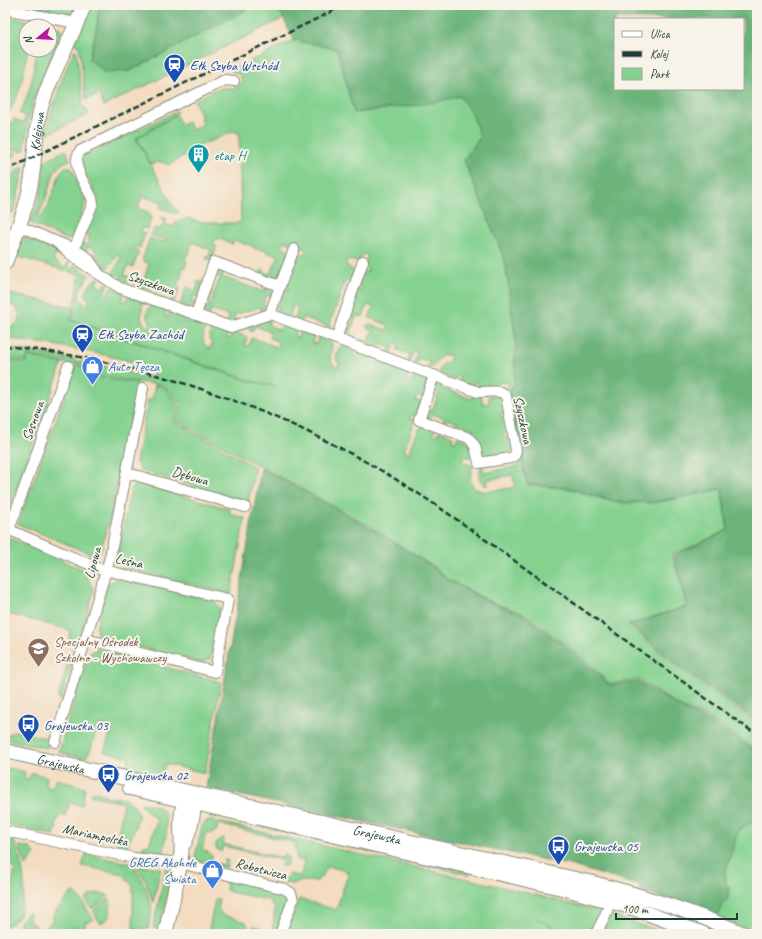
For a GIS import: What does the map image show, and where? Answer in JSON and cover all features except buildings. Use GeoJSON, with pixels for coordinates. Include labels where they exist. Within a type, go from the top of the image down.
{"type":"FeatureCollection","features":[{"type":"Feature","properties":{"kind":"main road","name":"Kolejowa"},"geometry":{"type":"LineString","coordinates":[[5,263],[25,210],[30,190],[37,129],[42,104],[84,5]]}},
{"type":"Feature","properties":{"kind":"main road","name":"Grajewska"},"geometry":{"type":"LineString","coordinates":[[5,751],[190,799],[566,889],[610,901],[668,920],[704,934]]}},
{"type":"Feature","properties":{"kind":"main road","name":"Grajewska"},"geometry":{"type":"LineString","coordinates":[[5,761],[606,886],[677,907],[744,934]]}},
{"type":"Feature","properties":{"kind":"main road"},"geometry":{"type":"LineString","coordinates":[[165,934],[181,859],[181,816],[190,799]]}},
{"type":"Feature","properties":{"kind":"street"},"geometry":{"type":"LineString","coordinates":[[5,9],[76,23]]}},
{"type":"Feature","properties":{"kind":"street"},"geometry":{"type":"LineString","coordinates":[[74,249],[93,203],[77,165],[77,158],[80,151],[225,80],[234,81]]}},
{"type":"Feature","properties":{"kind":"street","name":"Szyszkowa"},"geometry":{"type":"LineString","coordinates":[[19,226],[74,249],[88,258],[97,272]]}},
{"type":"Feature","properties":{"kind":"street","name":"Szyszkowa"},"geometry":{"type":"LineString","coordinates":[[56,242],[79,261],[120,288],[231,327],[270,314],[478,392],[504,393],[506,396],[516,450],[515,455],[511,458],[479,463],[475,446],[469,438],[419,420],[434,376]]}},
{"type":"Feature","properties":{"kind":"street"},"geometry":{"type":"LineString","coordinates":[[270,314],[294,249]]}},
{"type":"Feature","properties":{"kind":"street"},"geometry":{"type":"LineString","coordinates":[[336,339],[363,261]]}},
{"type":"Feature","properties":{"kind":"street"},"geometry":{"type":"LineString","coordinates":[[196,314],[214,262],[280,286]]}},
{"type":"Feature","properties":{"kind":"street","name":"Sosnowa"},"geometry":{"type":"LineString","coordinates":[[7,529],[68,366]]}},
{"type":"Feature","properties":{"kind":"street","name":"Lipowa"},"geometry":{"type":"LineString","coordinates":[[55,742],[107,570],[128,473],[143,388]]}},
{"type":"Feature","properties":{"kind":"street","name":"Dębowa"},"geometry":{"type":"LineString","coordinates":[[128,473],[245,507]]}},
{"type":"Feature","properties":{"kind":"street","name":"Leśna"},"geometry":{"type":"LineString","coordinates":[[7,529],[100,569],[228,598],[215,672],[86,639]]}},
{"type":"Feature","properties":{"kind":"street","name":"Mariampolska"},"geometry":{"type":"LineString","coordinates":[[5,831],[134,858],[165,860],[181,859]]}},
{"type":"Feature","properties":{"kind":"street","name":"Robotnicza"},"geometry":{"type":"LineString","coordinates":[[181,859],[288,890],[293,900],[280,934]]}},
{"type":"Feature","properties":{"kind":"street"},"geometry":{"type":"LineString","coordinates":[[596,934],[608,911],[610,901]]}},
{"type":"Feature","properties":{"kind":"green space"},"geometry":{"type":"Polygon","coordinates":[[[23,5],[77,5],[74,12],[67,14],[23,5]]]}},
{"type":"Feature","properties":{"kind":"green space"},"geometry":{"type":"Polygon","coordinates":[[[88,5],[99,5],[97,26],[89,59],[130,71],[255,5],[277,5],[284,18],[104,106],[99,94],[86,100],[79,46],[72,42],[88,5]]]}},
{"type":"Feature","properties":{"kind":"green space"},"geometry":{"type":"Polygon","coordinates":[[[99,5],[255,5],[130,71],[105,73],[89,59],[97,26],[99,5]]]}},
{"type":"Feature","properties":{"kind":"green space"},"geometry":{"type":"Polygon","coordinates":[[[277,5],[757,5],[757,721],[676,664],[630,625],[688,606],[674,556],[728,530],[722,488],[654,502],[616,502],[570,488],[527,484],[509,394],[514,383],[516,343],[505,260],[464,160],[480,137],[473,116],[460,96],[437,102],[354,113],[337,49],[294,40],[277,5]]]}},
{"type":"Feature","properties":{"kind":"green space"},"geometry":{"type":"Polygon","coordinates":[[[5,16],[18,18],[18,58],[26,58],[21,85],[15,101],[5,116],[5,16]]]}},
{"type":"Feature","properties":{"kind":"green space"},"geometry":{"type":"Polygon","coordinates":[[[58,27],[60,28],[62,34],[58,43],[58,27]]]}},
{"type":"Feature","properties":{"kind":"green space"},"geometry":{"type":"Polygon","coordinates":[[[294,40],[337,49],[354,113],[437,102],[460,95],[473,116],[480,137],[464,160],[505,260],[516,343],[514,383],[509,394],[527,485],[570,489],[616,503],[654,503],[721,489],[728,530],[672,555],[687,606],[628,625],[675,665],[757,723],[757,751],[710,718],[681,707],[639,680],[609,684],[588,662],[525,614],[489,601],[448,579],[434,567],[368,525],[177,421],[181,405],[163,385],[102,377],[89,367],[75,363],[74,365],[28,355],[25,361],[5,357],[5,348],[79,361],[152,378],[155,369],[130,361],[92,352],[5,337],[5,329],[13,326],[20,320],[14,306],[5,301],[5,293],[73,307],[70,320],[252,382],[276,386],[252,381],[72,320],[80,275],[16,256],[21,240],[24,238],[58,252],[53,260],[65,268],[70,262],[68,266],[71,269],[75,265],[89,275],[79,292],[80,299],[87,306],[89,300],[86,294],[88,289],[96,278],[100,279],[96,284],[102,288],[106,283],[108,284],[104,295],[107,296],[111,287],[124,293],[122,301],[126,302],[128,295],[143,301],[141,319],[148,327],[151,322],[147,314],[152,305],[167,309],[165,316],[168,317],[171,310],[186,315],[184,322],[187,324],[189,317],[206,323],[203,340],[206,346],[210,349],[212,343],[209,340],[211,329],[218,326],[229,330],[227,338],[230,339],[233,332],[247,337],[245,345],[249,346],[252,338],[277,347],[279,342],[269,338],[271,332],[255,326],[252,332],[248,329],[248,326],[271,319],[268,325],[280,330],[283,324],[296,329],[294,336],[298,338],[300,331],[314,336],[312,343],[316,344],[319,337],[331,342],[332,349],[330,358],[337,368],[339,363],[336,358],[339,348],[343,346],[355,351],[353,356],[357,358],[359,352],[373,357],[372,363],[375,364],[377,358],[408,370],[409,373],[406,380],[411,382],[415,373],[428,378],[423,398],[417,396],[415,400],[421,402],[416,416],[411,415],[410,419],[415,420],[404,451],[409,453],[418,430],[425,426],[435,430],[433,434],[437,436],[439,431],[453,436],[452,441],[456,442],[457,437],[469,442],[473,456],[469,458],[464,456],[462,462],[473,466],[471,477],[472,484],[476,489],[490,491],[515,487],[513,475],[486,480],[487,486],[481,482],[479,478],[481,466],[483,466],[484,473],[518,466],[517,460],[519,456],[508,393],[508,382],[498,382],[497,389],[477,388],[479,383],[475,382],[473,386],[459,381],[460,377],[457,376],[455,380],[441,374],[439,370],[443,364],[449,362],[451,355],[443,355],[433,367],[428,368],[430,362],[419,358],[417,364],[414,363],[417,353],[414,351],[409,362],[410,354],[397,350],[399,346],[395,344],[391,355],[388,354],[390,347],[379,344],[376,350],[362,345],[362,340],[369,342],[373,330],[366,327],[367,325],[387,330],[389,325],[369,318],[373,307],[367,305],[363,317],[357,315],[350,334],[355,337],[353,341],[342,338],[342,332],[347,334],[354,314],[349,312],[356,290],[361,291],[362,287],[358,285],[363,271],[367,272],[369,269],[364,267],[368,255],[363,254],[357,261],[347,260],[346,265],[353,270],[354,274],[351,283],[345,281],[329,327],[335,329],[330,333],[326,333],[328,327],[303,317],[301,323],[295,319],[298,307],[293,305],[290,316],[288,317],[278,313],[276,310],[283,289],[288,290],[289,287],[284,285],[289,271],[294,272],[295,269],[291,267],[294,259],[299,254],[305,254],[306,249],[284,241],[282,246],[289,252],[280,278],[275,281],[260,276],[262,269],[264,272],[270,274],[279,256],[234,240],[233,244],[216,238],[213,244],[216,245],[216,248],[212,261],[206,259],[211,250],[192,242],[189,254],[187,254],[185,260],[187,261],[185,268],[183,267],[177,286],[180,287],[173,302],[171,302],[173,296],[144,286],[142,292],[136,287],[137,280],[143,282],[149,264],[142,260],[150,238],[165,242],[165,239],[151,235],[155,228],[161,229],[164,221],[159,219],[164,217],[167,219],[165,224],[174,227],[176,222],[189,218],[195,221],[241,223],[239,133],[234,131],[199,146],[169,165],[160,162],[151,164],[137,138],[176,115],[181,125],[188,122],[192,130],[203,124],[200,118],[202,117],[194,101],[217,89],[239,86],[242,81],[240,77],[231,71],[294,40]]]}},
{"type":"Feature","properties":{"kind":"green space"},"geometry":{"type":"Polygon","coordinates":[[[75,49],[83,101],[81,103],[83,108],[85,107],[89,114],[46,135],[58,91],[75,49]]]}},
{"type":"Feature","properties":{"kind":"green space"},"geometry":{"type":"Polygon","coordinates":[[[36,58],[51,58],[35,95],[28,122],[25,149],[20,152],[17,149],[14,149],[16,155],[5,161],[5,129],[14,119],[23,123],[26,116],[19,113],[29,91],[36,58]]]}},
{"type":"Feature","properties":{"kind":"green space"},"geometry":{"type":"Polygon","coordinates":[[[177,111],[176,114],[136,138],[175,209],[179,212],[176,213],[160,208],[162,202],[142,196],[138,208],[150,213],[151,219],[147,229],[142,228],[141,232],[145,233],[140,248],[136,246],[135,250],[139,252],[133,267],[128,266],[124,275],[130,277],[129,281],[124,284],[118,282],[122,277],[116,274],[113,278],[111,276],[121,256],[115,256],[114,260],[106,270],[102,271],[100,270],[105,266],[100,259],[95,262],[93,259],[97,252],[89,246],[85,252],[79,248],[81,243],[87,245],[90,236],[85,234],[93,194],[90,181],[82,167],[82,157],[86,152],[88,154],[177,111]]]}},
{"type":"Feature","properties":{"kind":"green space"},"geometry":{"type":"Polygon","coordinates":[[[66,150],[70,160],[61,164],[55,171],[38,216],[42,217],[48,206],[61,171],[66,167],[71,167],[86,201],[72,238],[67,240],[29,222],[39,201],[44,161],[66,150]]]}},
{"type":"Feature","properties":{"kind":"green space"},"geometry":{"type":"Polygon","coordinates":[[[24,167],[14,212],[5,215],[5,175],[12,171],[14,175],[17,173],[16,170],[24,167]]]}},
{"type":"Feature","properties":{"kind":"green space"},"geometry":{"type":"Polygon","coordinates":[[[219,271],[224,271],[222,277],[264,292],[266,286],[269,288],[272,292],[272,297],[266,295],[263,305],[269,307],[267,310],[262,313],[260,307],[234,315],[236,321],[227,322],[229,316],[211,310],[209,315],[202,310],[204,305],[210,306],[220,277],[214,274],[219,271]]]}},
{"type":"Feature","properties":{"kind":"green space"},"geometry":{"type":"Polygon","coordinates":[[[198,281],[204,283],[198,297],[193,296],[191,301],[197,303],[193,308],[181,305],[186,287],[196,291],[198,281]]]}},
{"type":"Feature","properties":{"kind":"green space"},"geometry":{"type":"Polygon","coordinates":[[[28,356],[62,364],[5,520],[5,359],[26,363],[28,356]]]}},
{"type":"Feature","properties":{"kind":"green space"},"geometry":{"type":"Polygon","coordinates":[[[76,365],[89,369],[102,379],[138,383],[111,514],[101,550],[91,554],[18,524],[76,365]]]}},
{"type":"Feature","properties":{"kind":"green space"},"geometry":{"type":"Polygon","coordinates":[[[439,381],[443,382],[441,388],[472,399],[475,393],[481,395],[483,404],[489,403],[489,396],[501,395],[507,413],[501,414],[501,418],[507,417],[510,432],[504,433],[504,437],[511,437],[512,451],[510,454],[483,458],[481,457],[471,435],[473,429],[447,419],[444,425],[442,424],[444,418],[432,414],[430,420],[425,417],[426,409],[432,411],[439,392],[433,390],[435,384],[439,381]]]}},
{"type":"Feature","properties":{"kind":"green space"},"geometry":{"type":"Polygon","coordinates":[[[155,385],[163,387],[178,405],[175,422],[255,467],[248,503],[140,470],[136,462],[148,400],[152,400],[155,385]]]}},
{"type":"Feature","properties":{"kind":"green space"},"geometry":{"type":"Polygon","coordinates":[[[261,468],[367,526],[434,568],[448,580],[489,602],[524,615],[587,663],[609,685],[639,682],[681,708],[709,720],[757,752],[757,823],[754,821],[739,829],[725,873],[725,881],[729,888],[728,898],[716,916],[640,890],[640,886],[573,866],[206,788],[261,468]]]}},
{"type":"Feature","properties":{"kind":"green space"},"geometry":{"type":"Polygon","coordinates":[[[138,483],[230,509],[229,514],[245,518],[231,594],[126,568],[117,556],[131,489],[138,483]]]}},
{"type":"Feature","properties":{"kind":"green space"},"geometry":{"type":"Polygon","coordinates":[[[5,536],[84,570],[94,591],[61,700],[58,699],[70,653],[74,654],[75,650],[73,649],[74,642],[69,641],[70,630],[5,613],[5,536]]]}},
{"type":"Feature","properties":{"kind":"green space"},"geometry":{"type":"Polygon","coordinates":[[[118,579],[214,601],[220,608],[210,659],[201,663],[98,636],[96,630],[107,584],[118,579]]]}},
{"type":"Feature","properties":{"kind":"green space"},"geometry":{"type":"Polygon","coordinates":[[[96,649],[221,682],[205,773],[165,764],[163,775],[126,767],[129,757],[104,752],[112,728],[98,724],[91,749],[85,759],[59,752],[88,655],[96,649]]]}},
{"type":"Feature","properties":{"kind":"green space"},"geometry":{"type":"Polygon","coordinates":[[[15,731],[46,738],[48,735],[51,735],[47,748],[5,739],[7,735],[15,731]]]}},
{"type":"Feature","properties":{"kind":"green space"},"geometry":{"type":"Polygon","coordinates":[[[7,768],[25,772],[24,778],[28,779],[32,773],[47,777],[46,786],[52,788],[56,779],[85,788],[82,806],[70,802],[65,816],[60,815],[55,826],[57,827],[54,835],[5,824],[5,770],[7,768]]]}},
{"type":"Feature","properties":{"kind":"green space"},"geometry":{"type":"Polygon","coordinates":[[[93,791],[106,795],[106,797],[127,800],[134,805],[137,810],[138,819],[126,848],[116,850],[123,803],[90,795],[93,791]]]}},
{"type":"Feature","properties":{"kind":"green space"},"geometry":{"type":"Polygon","coordinates":[[[141,803],[157,806],[165,815],[166,833],[164,852],[142,849],[143,846],[149,845],[157,820],[141,806],[141,803]]]}},
{"type":"Feature","properties":{"kind":"green space"},"geometry":{"type":"Polygon","coordinates":[[[220,815],[470,872],[469,875],[220,817],[220,815]]]}},
{"type":"Feature","properties":{"kind":"green space"},"geometry":{"type":"Polygon","coordinates":[[[210,820],[524,892],[602,912],[591,934],[568,934],[536,918],[566,934],[286,934],[299,899],[336,910],[338,905],[340,905],[338,904],[349,872],[328,866],[317,881],[299,881],[292,884],[280,881],[279,878],[286,880],[288,874],[301,876],[304,861],[296,859],[296,843],[218,824],[217,830],[212,833],[206,832],[202,850],[208,852],[212,856],[211,862],[224,865],[225,859],[228,861],[226,868],[197,861],[195,858],[202,826],[206,821],[210,820]]]}},
{"type":"Feature","properties":{"kind":"green space"},"geometry":{"type":"Polygon","coordinates":[[[754,821],[757,823],[757,934],[716,916],[728,898],[729,888],[725,881],[725,873],[739,829],[754,821]]]}},
{"type":"Feature","properties":{"kind":"green space"},"geometry":{"type":"Polygon","coordinates":[[[5,837],[13,838],[22,866],[24,888],[20,916],[11,924],[5,926],[5,918],[7,918],[11,901],[9,900],[15,868],[8,866],[11,853],[5,852],[5,837]]]}},
{"type":"Feature","properties":{"kind":"green space"},"geometry":{"type":"Polygon","coordinates":[[[224,838],[223,844],[283,858],[284,853],[288,856],[288,863],[285,866],[281,866],[282,860],[223,846],[221,852],[216,848],[216,843],[220,839],[224,838]]]}},
{"type":"Feature","properties":{"kind":"green space"},"geometry":{"type":"Polygon","coordinates":[[[19,846],[30,848],[35,854],[26,866],[19,846]]]}},
{"type":"Feature","properties":{"kind":"green space"},"geometry":{"type":"Polygon","coordinates":[[[86,854],[133,864],[145,886],[152,909],[148,929],[133,929],[133,886],[123,874],[82,866],[86,854]]]}},
{"type":"Feature","properties":{"kind":"green space"},"geometry":{"type":"Polygon","coordinates":[[[136,865],[161,868],[153,903],[146,881],[136,865]]]}},
{"type":"Feature","properties":{"kind":"green space"},"geometry":{"type":"Polygon","coordinates":[[[166,867],[172,872],[160,928],[153,928],[166,867]]]}},
{"type":"Feature","properties":{"kind":"green space"},"geometry":{"type":"Polygon","coordinates":[[[228,879],[284,892],[289,898],[276,934],[256,934],[253,931],[253,926],[260,927],[259,931],[272,933],[275,909],[269,900],[229,892],[230,891],[226,890],[227,884],[225,883],[228,879]]]}},
{"type":"Feature","properties":{"kind":"green space"},"geometry":{"type":"Polygon","coordinates":[[[72,892],[80,899],[80,901],[82,901],[93,919],[84,923],[87,929],[81,932],[77,930],[77,926],[72,928],[73,931],[65,934],[35,934],[31,922],[43,932],[54,918],[52,916],[72,892]]]}},
{"type":"Feature","properties":{"kind":"green space"},"geometry":{"type":"Polygon","coordinates":[[[97,893],[108,895],[108,897],[91,908],[86,900],[89,896],[97,893]]]}},
{"type":"Feature","properties":{"kind":"green space"},"geometry":{"type":"Polygon","coordinates":[[[109,899],[109,917],[100,923],[93,911],[109,899]]]}},
{"type":"Feature","properties":{"kind":"green space"},"geometry":{"type":"Polygon","coordinates":[[[215,899],[219,899],[218,908],[222,915],[246,922],[248,926],[248,934],[208,934],[215,899]]]}},
{"type":"Feature","properties":{"kind":"green space"},"geometry":{"type":"Polygon","coordinates":[[[27,913],[30,914],[29,922],[32,934],[24,934],[21,931],[19,924],[27,913]]]}},
{"type":"Feature","properties":{"kind":"green space"},"geometry":{"type":"Polygon","coordinates":[[[610,915],[659,931],[666,934],[602,934],[610,915]]]}},
{"type":"Feature","properties":{"kind":"railway"},"geometry":{"type":"LineString","coordinates":[[5,171],[345,5]]}},
{"type":"Feature","properties":{"kind":"railway"},"geometry":{"type":"LineString","coordinates":[[5,346],[53,352],[146,372],[238,402],[282,420],[326,441],[368,463],[433,503],[757,735]]}},
{"type":"Feature","properties":{"kind":"place","name":"Ełk Szyba Wschód"},"geometry":{"type":"Point","coordinates":[174,84]}},
{"type":"Feature","properties":{"kind":"place","name":"etap H"},"geometry":{"type":"Point","coordinates":[199,174]}},
{"type":"Feature","properties":{"kind":"place","name":"Ełk Szyba Zachód"},"geometry":{"type":"Point","coordinates":[82,354]}},
{"type":"Feature","properties":{"kind":"place","name":"Auto Tęcza"},"geometry":{"type":"Point","coordinates":[92,386]}},
{"type":"Feature","properties":{"kind":"place","name":"Specjalny Ośrodek Szkolno - Wychowawczy"},"geometry":{"type":"Point","coordinates":[38,668]}},
{"type":"Feature","properties":{"kind":"place","name":"Grajewska 03"},"geometry":{"type":"Point","coordinates":[28,744]}},
{"type":"Feature","properties":{"kind":"place","name":"Grajewska 02"},"geometry":{"type":"Point","coordinates":[109,794]}},
{"type":"Feature","properties":{"kind":"place","name":"Grajewska 05"},"geometry":{"type":"Point","coordinates":[558,866]}},
{"type":"Feature","properties":{"kind":"place","name":"GREG Akohole Świata"},"geometry":{"type":"Point","coordinates":[212,890]}}]}
